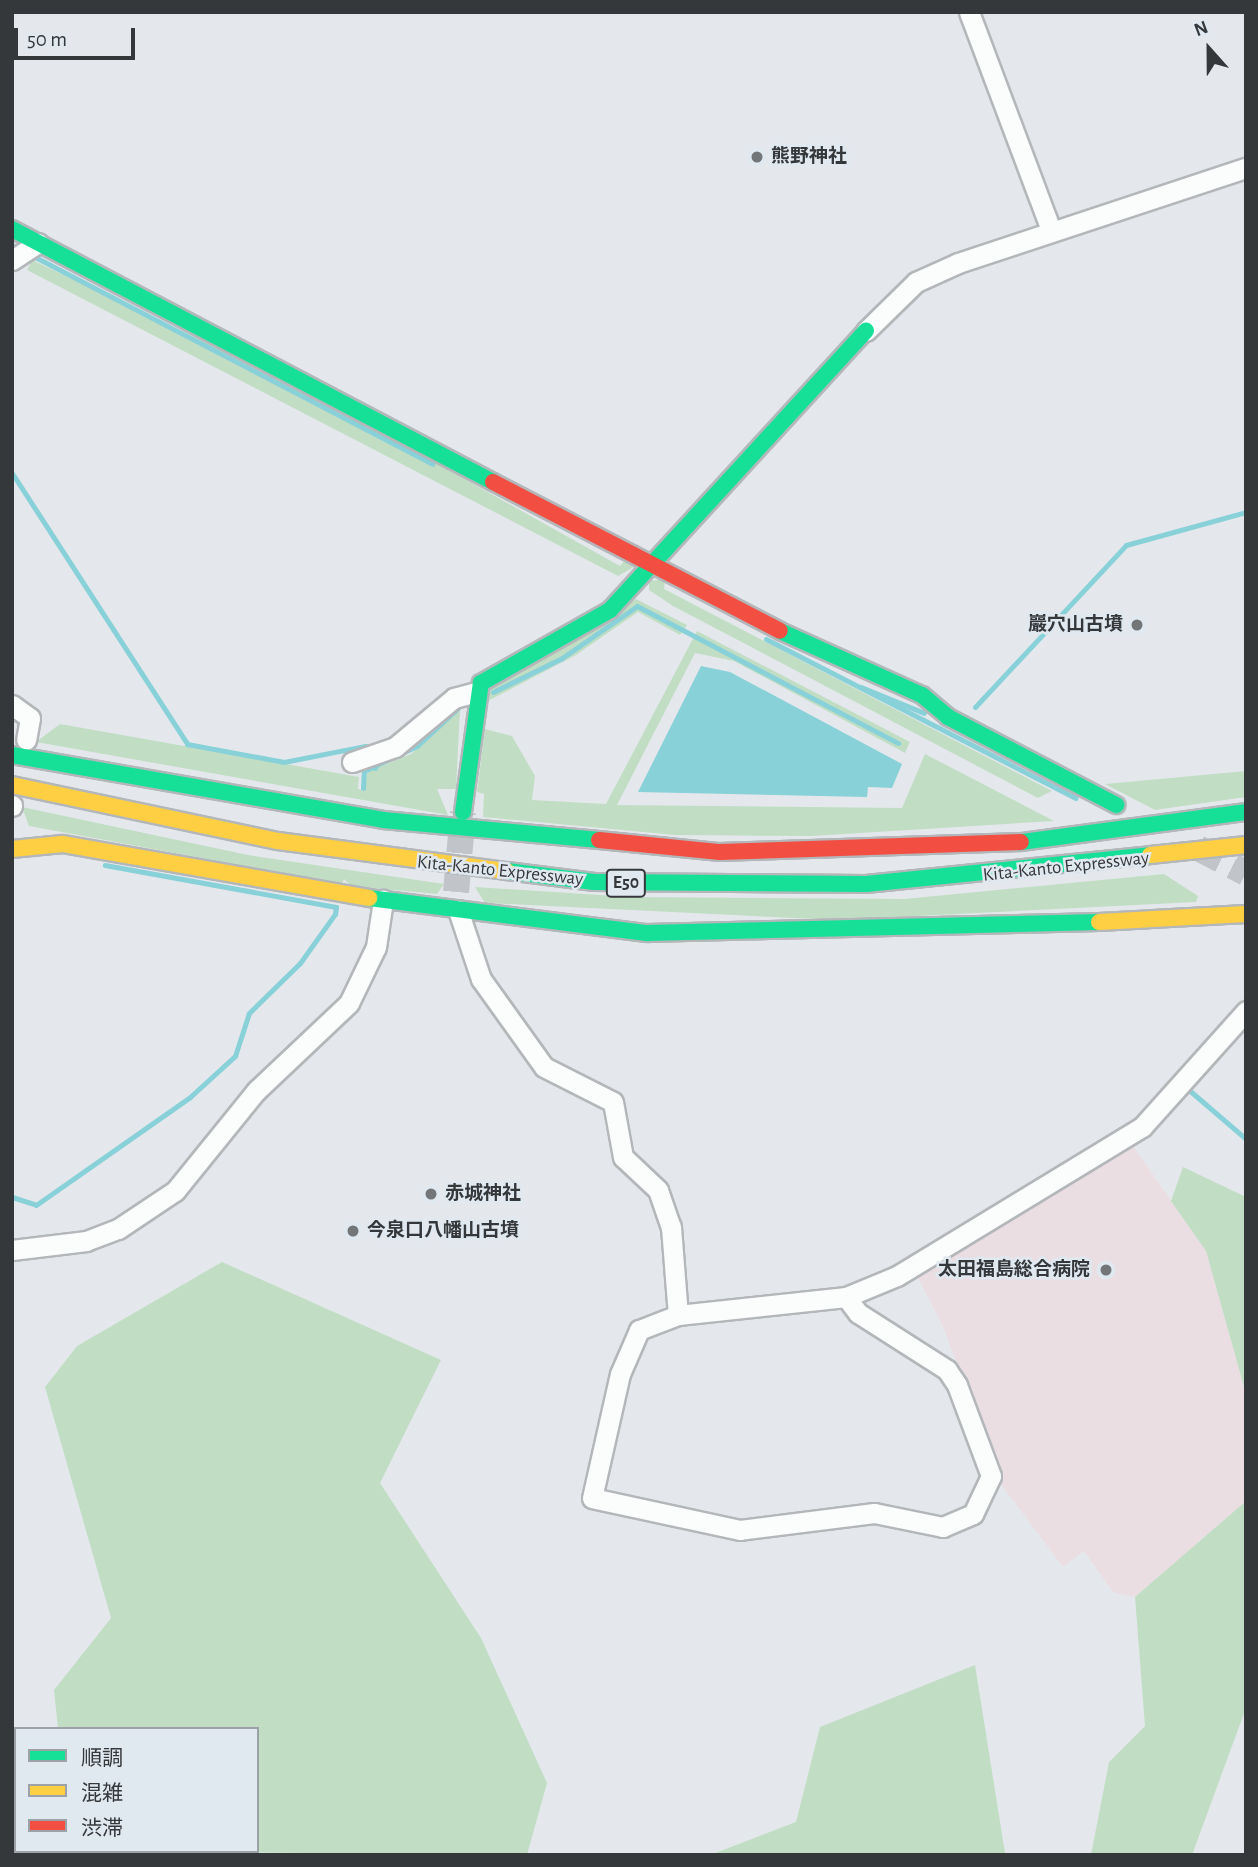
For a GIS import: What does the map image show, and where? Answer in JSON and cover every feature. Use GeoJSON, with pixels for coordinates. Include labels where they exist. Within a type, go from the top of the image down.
{"type":"FeatureCollection","features":[{"type":"Feature","properties":{"kind":"main road"},"geometry":{"type":"LineString","coordinates":[[12,229],[848,666],[922,695],[948,716],[1116,805]]}},
{"type":"Feature","properties":{"kind":"main road"},"geometry":{"type":"LineString","coordinates":[[463,812],[477,692],[489,677],[594,621],[654,565],[866,331]]}},
{"type":"Feature","properties":{"kind":"main road","name":"Kita-Kanto Expressway"},"geometry":{"type":"LineString","coordinates":[[12,755],[383,820],[720,852],[1010,843],[1246,812]]}},
{"type":"Feature","properties":{"kind":"main road","name":"Kita-Kanto Expressway"},"geometry":{"type":"LineString","coordinates":[[12,785],[278,841],[594,882],[866,884],[1246,845]]}},
{"type":"Feature","properties":{"kind":"main road"},"geometry":{"type":"LineString","coordinates":[[13,846],[63,844],[383,900],[457,901],[677,934],[1246,914]]}},
{"type":"Feature","properties":{"kind":"street"},"geometry":{"type":"LineString","coordinates":[[969,12],[1051,230]]}},
{"type":"Feature","properties":{"kind":"street"},"geometry":{"type":"LineString","coordinates":[[866,331],[916,282],[1051,230],[1246,168]]}},
{"type":"Feature","properties":{"kind":"street"},"geometry":{"type":"LineString","coordinates":[[12,260],[38,243]]}},
{"type":"Feature","properties":{"kind":"street"},"geometry":{"type":"LineString","coordinates":[[352,762],[395,747],[454,698],[477,692]]}},
{"type":"Feature","properties":{"kind":"street"},"geometry":{"type":"LineString","coordinates":[[12,705],[30,718],[26,740]]}},
{"type":"Feature","properties":{"kind":"street"},"geometry":{"type":"LineString","coordinates":[[12,1250],[86,1241],[118,1229],[175,1191],[256,1091],[349,1003],[376,947],[383,900]]}},
{"type":"Feature","properties":{"kind":"street"},"geometry":{"type":"LineString","coordinates":[[457,901],[481,979],[544,1068],[613,1102],[623,1157],[658,1190],[671,1227],[678,1315]]}},
{"type":"Feature","properties":{"kind":"street"},"geometry":{"type":"LineString","coordinates":[[846,1297],[858,1313],[947,1370],[957,1385],[991,1476],[987,1495],[963,1520],[943,1527],[874,1513],[740,1530],[592,1498],[620,1374],[639,1330],[678,1315],[846,1297],[897,1276],[1142,1127],[1246,1011]]}},
{"type":"Feature","properties":{"kind":"shaded area"},"geometry":{"type":"Polygon","coordinates":[[[1131,1143],[1206,1251],[1246,1394],[1246,1501],[1135,1597],[1113,1592],[1084,1551],[1063,1567],[1000,1483],[944,1329],[916,1274],[1131,1143]]]}},
{"type":"Feature","properties":{"kind":"green space"},"geometry":{"type":"Polygon","coordinates":[[[32,260],[304,389],[620,566],[626,559],[637,565],[618,576],[27,270],[32,260]]]}},
{"type":"Feature","properties":{"kind":"green space"},"geometry":{"type":"Polygon","coordinates":[[[665,579],[664,589],[1052,791],[1038,798],[673,606],[649,590],[649,581],[665,579]]]}},
{"type":"Feature","properties":{"kind":"green space"},"geometry":{"type":"Polygon","coordinates":[[[636,599],[687,625],[680,635],[638,612],[576,655],[488,701],[490,686],[636,599]]]}},
{"type":"Feature","properties":{"kind":"green space"},"geometry":{"type":"Polygon","coordinates":[[[697,631],[910,742],[905,753],[734,661],[695,653],[617,805],[902,808],[925,754],[1054,821],[812,836],[675,835],[483,817],[484,794],[477,792],[485,729],[512,736],[535,776],[532,800],[606,804],[697,631]]]}},
{"type":"Feature","properties":{"kind":"green space"},"geometry":{"type":"Polygon","coordinates":[[[460,709],[456,789],[437,789],[448,815],[36,742],[60,724],[359,777],[358,789],[365,791],[367,772],[411,754],[460,709]]]}},
{"type":"Feature","properties":{"kind":"green space"},"geometry":{"type":"Polygon","coordinates":[[[1246,771],[1246,797],[1155,810],[1105,784],[1246,771]]]}},
{"type":"Feature","properties":{"kind":"green space"},"geometry":{"type":"Polygon","coordinates":[[[22,807],[248,855],[444,884],[437,894],[351,886],[344,879],[342,884],[29,826],[22,807]]]}},
{"type":"Feature","properties":{"kind":"green space"},"geometry":{"type":"Polygon","coordinates":[[[1164,874],[1198,896],[1196,902],[836,920],[485,903],[475,887],[631,897],[904,899],[1164,874]]]}},
{"type":"Feature","properties":{"kind":"green space"},"geometry":{"type":"Polygon","coordinates":[[[1183,1167],[1246,1197],[1246,1394],[1206,1251],[1171,1201],[1183,1167]]]}},
{"type":"Feature","properties":{"kind":"green space"},"geometry":{"type":"Polygon","coordinates":[[[222,1262],[441,1360],[380,1483],[481,1638],[547,1783],[527,1855],[259,1852],[259,1727],[58,1727],[54,1690],[111,1618],[45,1387],[77,1346],[222,1262]]]}},
{"type":"Feature","properties":{"kind":"green space"},"geometry":{"type":"Polygon","coordinates":[[[1246,1501],[1246,1708],[1192,1855],[1091,1855],[1109,1762],[1145,1726],[1135,1597],[1246,1501]]]}},
{"type":"Feature","properties":{"kind":"green space"},"geometry":{"type":"Polygon","coordinates":[[[975,1665],[1005,1853],[710,1855],[796,1822],[820,1727],[975,1665]]]}},
{"type":"Feature","properties":{"kind":"water"},"geometry":{"type":"Polygon","coordinates":[[[701,666],[730,672],[902,764],[892,788],[868,787],[867,797],[638,792],[701,666]]]}},
{"type":"Feature","properties":{"kind":"waterway"},"geometry":{"type":"LineString","coordinates":[[35,257],[432,464]]}},
{"type":"Feature","properties":{"kind":"waterway"},"geometry":{"type":"LineString","coordinates":[[12,473],[187,744],[284,762],[365,746],[375,768]]}},
{"type":"Feature","properties":{"kind":"waterway"},"geometry":{"type":"LineString","coordinates":[[975,707],[1126,545],[1246,512]]}},
{"type":"Feature","properties":{"kind":"waterway"},"geometry":{"type":"LineString","coordinates":[[493,692],[562,658],[637,606],[898,743]]}},
{"type":"Feature","properties":{"kind":"waterway"},"geometry":{"type":"LineString","coordinates":[[766,639],[1075,798]]}},
{"type":"Feature","properties":{"kind":"waterway"},"geometry":{"type":"LineString","coordinates":[[861,687],[924,713]]}},
{"type":"Feature","properties":{"kind":"waterway"},"geometry":{"type":"LineString","coordinates":[[363,788],[364,771],[417,746],[459,707]]}},
{"type":"Feature","properties":{"kind":"waterway"},"geometry":{"type":"LineString","coordinates":[[12,1197],[36,1205],[190,1097],[235,1056],[249,1013],[300,963],[335,914],[336,907],[105,865]]}},
{"type":"Feature","properties":{"kind":"waterway"},"geometry":{"type":"LineString","coordinates":[[1189,1090],[1246,1139]]}},
{"type":"Feature","properties":{"kind":"tunnel"},"geometry":{"type":"LineString","coordinates":[[456,892],[463,812]]}},
{"type":"Feature","properties":{"kind":"tunnel"},"geometry":{"type":"LineString","coordinates":[[1198,848],[1246,873]]}},
{"type":"Feature","properties":{"kind":"traffic: fast"},"geometry":{"type":"LineString","coordinates":[[12,229],[493,482]]}},
{"type":"Feature","properties":{"kind":"traffic: fast"},"geometry":{"type":"LineString","coordinates":[[463,812],[481,683],[610,610],[866,331]]}},
{"type":"Feature","properties":{"kind":"traffic: fast"},"geometry":{"type":"LineString","coordinates":[[780,631],[922,695],[948,717],[1116,805]]}},
{"type":"Feature","properties":{"kind":"traffic: fast"},"geometry":{"type":"LineString","coordinates":[[12,755],[383,820],[599,840]]}},
{"type":"Feature","properties":{"kind":"traffic: fast"},"geometry":{"type":"LineString","coordinates":[[1021,842],[1246,812]]}},
{"type":"Feature","properties":{"kind":"traffic: fast"},"geometry":{"type":"LineString","coordinates":[[507,871],[594,882],[866,884],[1150,855]]}},
{"type":"Feature","properties":{"kind":"traffic: fast"},"geometry":{"type":"LineString","coordinates":[[369,898],[647,933],[1099,922]]}},
{"type":"Feature","properties":{"kind":"traffic: slow"},"geometry":{"type":"LineString","coordinates":[[12,785],[278,841],[507,871]]}},
{"type":"Feature","properties":{"kind":"traffic: slow"},"geometry":{"type":"LineString","coordinates":[[12,849],[63,844],[369,898]]}},
{"type":"Feature","properties":{"kind":"traffic: slow"},"geometry":{"type":"LineString","coordinates":[[1150,855],[1246,845]]}},
{"type":"Feature","properties":{"kind":"traffic: slow"},"geometry":{"type":"LineString","coordinates":[[1099,922],[1246,914]]}},
{"type":"Feature","properties":{"kind":"traffic: jam"},"geometry":{"type":"LineString","coordinates":[[493,482],[780,631]]}},
{"type":"Feature","properties":{"kind":"traffic: jam"},"geometry":{"type":"LineString","coordinates":[[599,840],[720,852],[1021,842]]}},
{"type":"Feature","properties":{"kind":"place","name":"熊野神社"},"geometry":{"type":"Point","coordinates":[757,157]}},
{"type":"Feature","properties":{"kind":"place","name":"巖穴山古墳"},"geometry":{"type":"Point","coordinates":[1137,625]}},
{"type":"Feature","properties":{"kind":"place","name":"赤城神社"},"geometry":{"type":"Point","coordinates":[431,1194]}},
{"type":"Feature","properties":{"kind":"place","name":"今泉口八幡山古墳"},"geometry":{"type":"Point","coordinates":[353,1231]}},
{"type":"Feature","properties":{"kind":"place","name":"太田福島総合病院"},"geometry":{"type":"Point","coordinates":[1106,1270]}}]}
